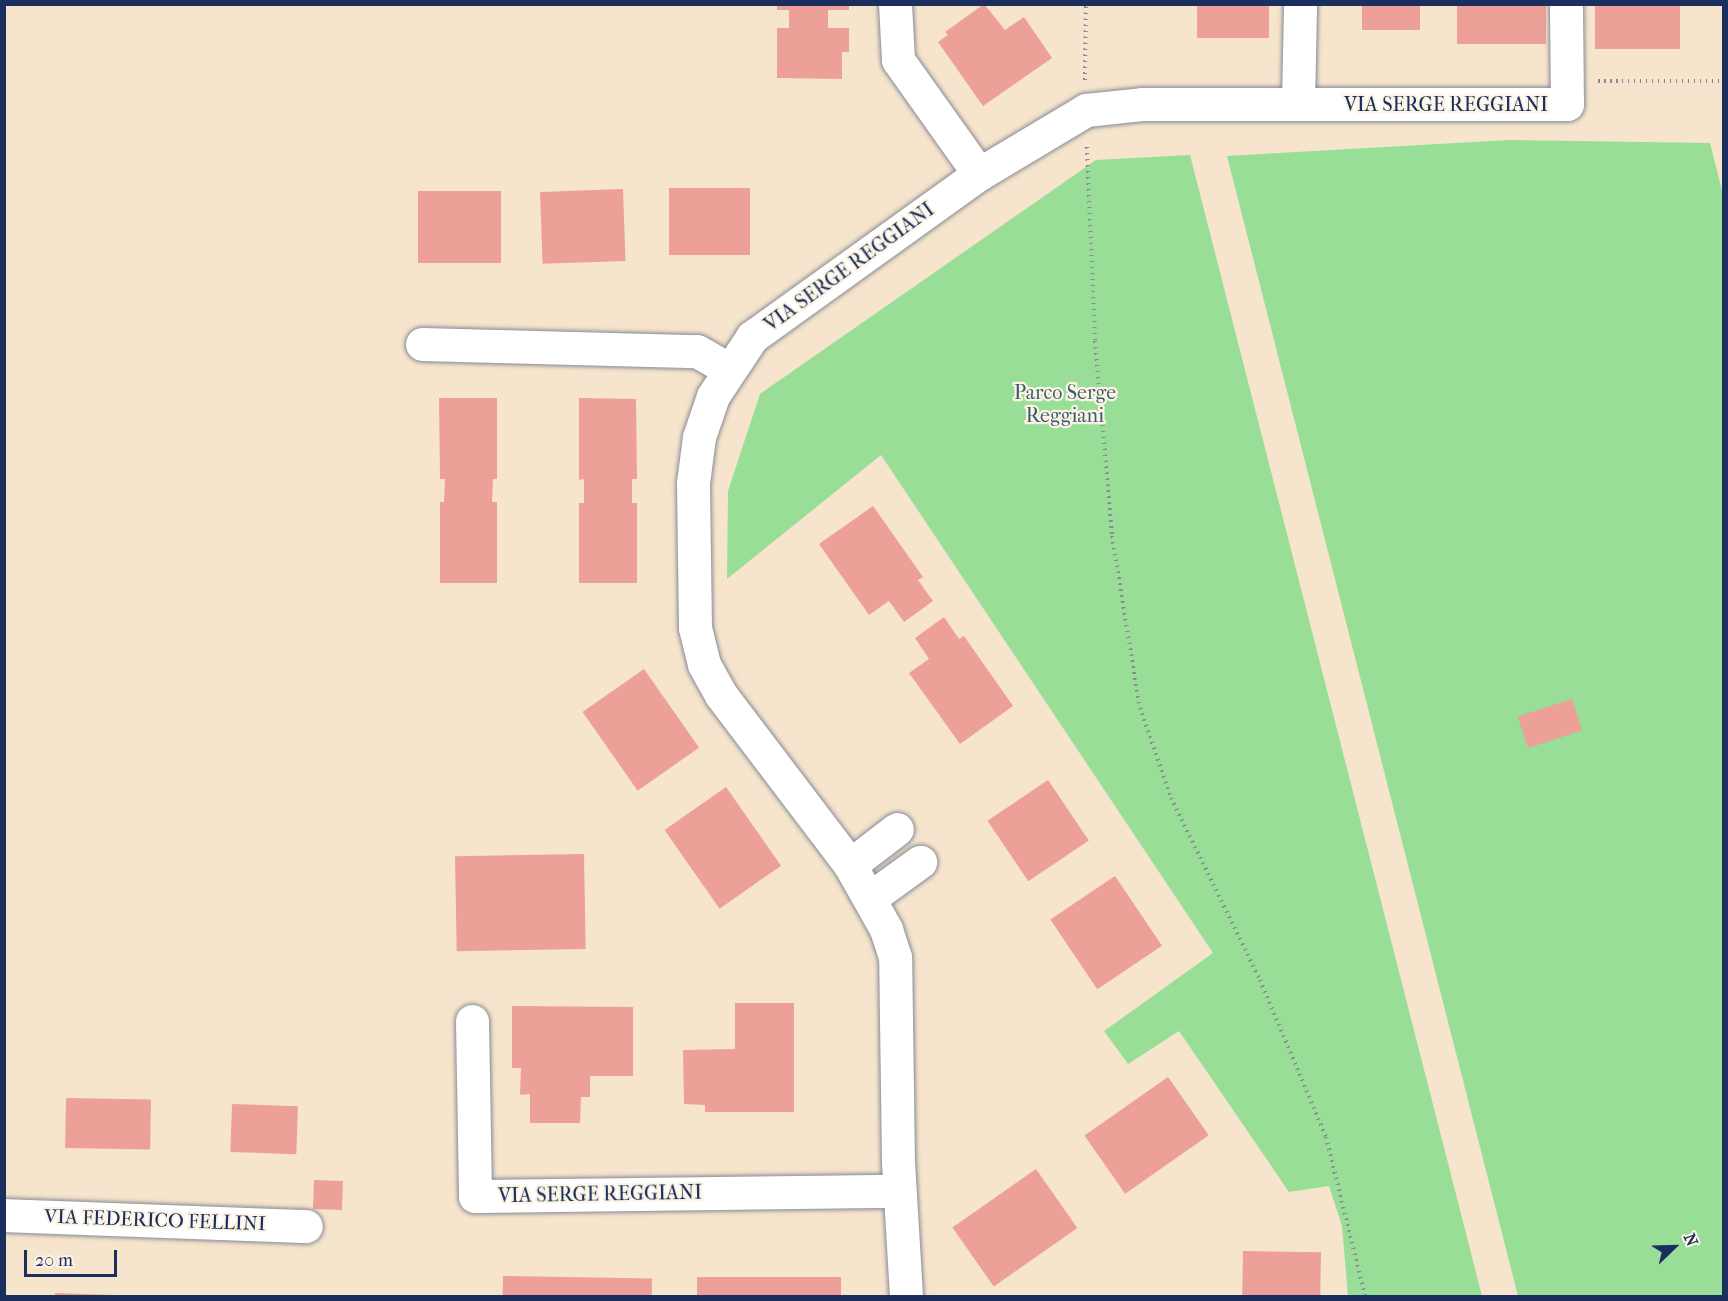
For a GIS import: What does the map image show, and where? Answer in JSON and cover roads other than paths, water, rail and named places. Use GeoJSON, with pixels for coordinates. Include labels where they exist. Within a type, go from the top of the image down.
{"type":"FeatureCollection","features":[{"type":"Feature","properties":{"kind":"street"},"geometry":{"type":"LineString","coordinates":[[896,4],[898,60],[979,174]]}},
{"type":"Feature","properties":{"kind":"street"},"geometry":{"type":"LineString","coordinates":[[1298,103],[1300,4]]}},
{"type":"Feature","properties":{"kind":"street","name":"VIA SERGE REGGIANI"},"geometry":{"type":"LineString","coordinates":[[906,1296],[899,1191],[895,957],[870,898],[850,865],[721,695],[705,664],[695,628],[693,483],[699,437],[713,396],[728,369],[752,337],[979,174],[1086,110],[1142,104],[1567,104],[1566,4]]}},
{"type":"Feature","properties":{"kind":"street"},"geometry":{"type":"LineString","coordinates":[[422,344],[697,351],[728,369]]}},
{"type":"Feature","properties":{"kind":"street"},"geometry":{"type":"LineString","coordinates":[[850,865],[897,829]]}},
{"type":"Feature","properties":{"kind":"street"},"geometry":{"type":"LineString","coordinates":[[870,898],[920,862]]}},
{"type":"Feature","properties":{"kind":"street","name":"VIA SERGE REGGIANI"},"geometry":{"type":"LineString","coordinates":[[472,1021],[475,1196],[899,1191]]}},
{"type":"Feature","properties":{"kind":"street","name":"VIA FEDERICO FELLINI"},"geometry":{"type":"LineString","coordinates":[[4,1215],[306,1226]]}},
{"type":"Feature","properties":{"kind":"park label","name":"Parco Serge Reggiani"},"geometry":{"type":"Point","coordinates":[1065,404]}}]}
